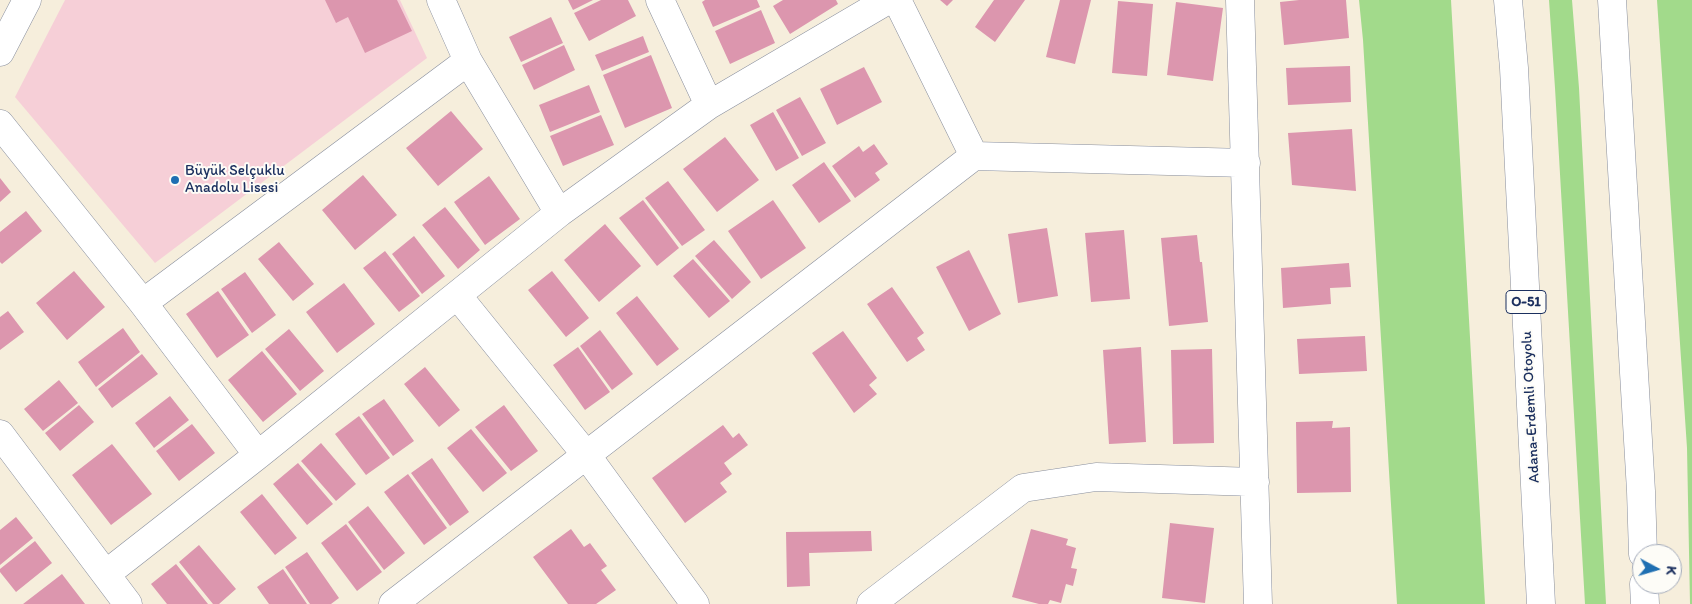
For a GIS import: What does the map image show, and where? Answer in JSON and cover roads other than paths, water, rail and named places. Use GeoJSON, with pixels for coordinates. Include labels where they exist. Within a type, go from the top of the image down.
{"type":"FeatureCollection","features":[{"type":"Feature","properties":{"kind":"main road"},"geometry":{"type":"LineString","coordinates":[[0,52],[27,0]]}},
{"type":"Feature","properties":{"kind":"main road"},"geometry":{"type":"LineString","coordinates":[[441,0],[468,61],[559,213]]}},
{"type":"Feature","properties":{"kind":"main road"},"geometry":{"type":"LineString","coordinates":[[660,0],[709,105]]}},
{"type":"Feature","properties":{"kind":"main road"},"geometry":{"type":"LineString","coordinates":[[106,574],[258,455],[559,213],[709,105],[888,0]]}},
{"type":"Feature","properties":{"kind":"main road"},"geometry":{"type":"LineString","coordinates":[[896,0],[974,156]]}},
{"type":"Feature","properties":{"kind":"main road"},"geometry":{"type":"LineString","coordinates":[[1240,0],[1258,604]]}},
{"type":"Feature","properties":{"kind":"main road","name":"Adana-Erdemli Otoyolu"},"geometry":{"type":"LineString","coordinates":[[1508,0],[1514,68],[1541,604]]}},
{"type":"Feature","properties":{"kind":"main road"},"geometry":{"type":"LineString","coordinates":[[1612,0],[1643,544]]}},
{"type":"Feature","properties":{"kind":"main road"},"geometry":{"type":"LineString","coordinates":[[143,302],[468,61]]}},
{"type":"Feature","properties":{"kind":"main road"},"geometry":{"type":"LineString","coordinates":[[0,124],[143,302],[258,455]]}},
{"type":"Feature","properties":{"kind":"main road"},"geometry":{"type":"LineString","coordinates":[[393,604],[974,156],[1246,163]]}},
{"type":"Feature","properties":{"kind":"main road"},"geometry":{"type":"LineString","coordinates":[[457,295],[587,456],[695,604]]}},
{"type":"Feature","properties":{"kind":"main road"},"geometry":{"type":"LineString","coordinates":[[0,434],[128,604]]}},
{"type":"Feature","properties":{"kind":"main road"},"geometry":{"type":"LineString","coordinates":[[871,604],[1022,488],[1096,477],[1255,482]]}},
{"type":"Feature","properties":{"kind":"place","name":"Büyük Selçuklu Anadolu Lisesi"},"geometry":{"type":"Point","coordinates":[175,180]}}]}
